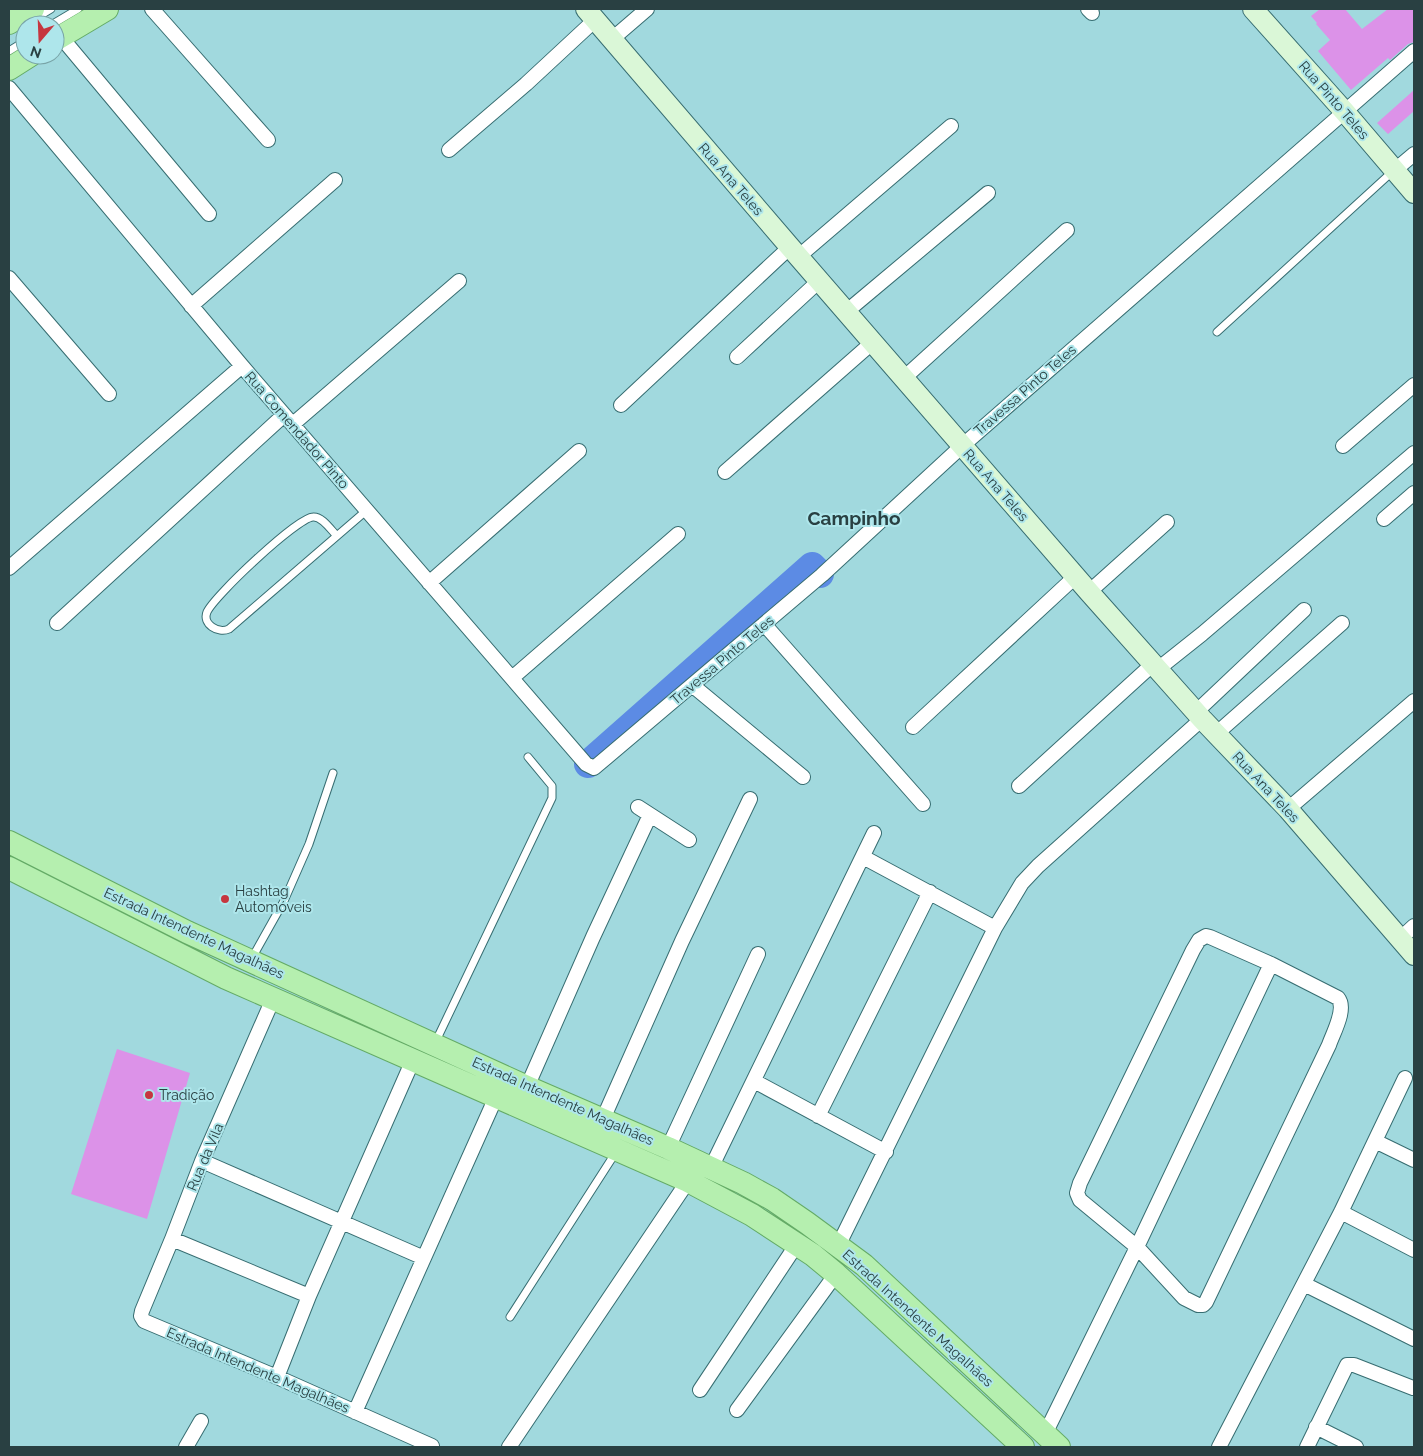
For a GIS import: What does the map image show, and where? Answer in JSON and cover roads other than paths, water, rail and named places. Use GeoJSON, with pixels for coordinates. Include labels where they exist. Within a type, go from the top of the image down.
{"type":"FeatureCollection","features":[{"type":"Feature","properties":{"kind":"main road"},"geometry":{"type":"LineString","coordinates":[[65,30],[107,9]]}},
{"type":"Feature","properties":{"kind":"main road","name":"Estrada Intendente Magalhães"},"geometry":{"type":"LineString","coordinates":[[9,845],[187,932],[528,1087],[668,1148],[772,1199],[838,1246],[888,1287],[1052,1441]]}},
{"type":"Feature","properties":{"kind":"main road","name":"Estrada Intendente Magalhães"},"geometry":{"type":"LineString","coordinates":[[9,868],[226,978],[617,1149],[688,1181],[752,1215],[797,1244],[836,1274],[1023,1447]]}},
{"type":"Feature","properties":{"kind":"street"},"geometry":{"type":"LineString","coordinates":[[152,9],[268,140]]}},
{"type":"Feature","properties":{"kind":"street"},"geometry":{"type":"LineString","coordinates":[[611,40],[647,9]]}},
{"type":"Feature","properties":{"kind":"street","name":"Rua Pinto Teles"},"geometry":{"type":"LineString","coordinates":[[1253,9],[1414,192]]}},
{"type":"Feature","properties":{"kind":"street"},"geometry":{"type":"LineString","coordinates":[[449,150],[526,84],[591,14]]}},
{"type":"Feature","properties":{"kind":"street","name":"Rua Ana Teles"},"geometry":{"type":"LineString","coordinates":[[591,14],[611,40],[1089,592],[1216,734],[1407,932],[1414,955]]}},
{"type":"Feature","properties":{"kind":"street"},"geometry":{"type":"LineString","coordinates":[[65,45],[208,214]]}},
{"type":"Feature","properties":{"kind":"street","name":"Travessa Pinto Teles"},"geometry":{"type":"LineString","coordinates":[[591,767],[596,768],[822,575],[962,446],[1414,51]]}},
{"type":"Feature","properties":{"kind":"street","name":"Rua Comendador Pinto"},"geometry":{"type":"LineString","coordinates":[[9,88],[242,366],[591,767]]}},
{"type":"Feature","properties":{"kind":"street"},"geometry":{"type":"LineString","coordinates":[[621,405],[794,252],[951,126]]}},
{"type":"Feature","properties":{"kind":"street"},"geometry":{"type":"LineString","coordinates":[[1394,170],[1414,154]]}},
{"type":"Feature","properties":{"kind":"street"},"geometry":{"type":"LineString","coordinates":[[191,306],[335,180]]}},
{"type":"Feature","properties":{"kind":"street"},"geometry":{"type":"LineString","coordinates":[[846,312],[988,193]]}},
{"type":"Feature","properties":{"kind":"street"},"geometry":{"type":"LineString","coordinates":[[904,378],[1067,230]]}},
{"type":"Feature","properties":{"kind":"street"},"geometry":{"type":"LineString","coordinates":[[9,278],[110,394]]}},
{"type":"Feature","properties":{"kind":"street"},"geometry":{"type":"LineString","coordinates":[[737,357],[819,280]]}},
{"type":"Feature","properties":{"kind":"street"},"geometry":{"type":"LineString","coordinates":[[57,624],[289,419],[459,281]]}},
{"type":"Feature","properties":{"kind":"street"},"geometry":{"type":"LineString","coordinates":[[725,472],[873,342]]}},
{"type":"Feature","properties":{"kind":"street"},"geometry":{"type":"LineString","coordinates":[[9,568],[242,366]]}},
{"type":"Feature","properties":{"kind":"street"},"geometry":{"type":"LineString","coordinates":[[1343,446],[1414,385]]}},
{"type":"Feature","properties":{"kind":"street"},"geometry":{"type":"LineString","coordinates":[[429,582],[579,451]]}},
{"type":"Feature","properties":{"kind":"street"},"geometry":{"type":"LineString","coordinates":[[1020,786],[1156,667],[1202,634],[1414,453]]}},
{"type":"Feature","properties":{"kind":"street"},"geometry":{"type":"LineString","coordinates":[[1384,519],[1414,493]]}},
{"type":"Feature","properties":{"kind":"street"},"geometry":{"type":"LineString","coordinates":[[1089,592],[1166,522]]}},
{"type":"Feature","properties":{"kind":"street"},"geometry":{"type":"LineString","coordinates":[[512,678],[678,534]]}},
{"type":"Feature","properties":{"kind":"street"},"geometry":{"type":"LineString","coordinates":[[913,727],[1076,576]]}},
{"type":"Feature","properties":{"kind":"street"},"geometry":{"type":"LineString","coordinates":[[838,1246],[995,928],[1022,883],[1199,715],[1304,610]]}},
{"type":"Feature","properties":{"kind":"street"},"geometry":{"type":"LineString","coordinates":[[764,624],[923,804]]}},
{"type":"Feature","properties":{"kind":"street"},"geometry":{"type":"LineString","coordinates":[[1216,734],[1342,624]]}},
{"type":"Feature","properties":{"kind":"street"},"geometry":{"type":"LineString","coordinates":[[692,685],[803,777]]}},
{"type":"Feature","properties":{"kind":"street"},"geometry":{"type":"LineString","coordinates":[[1288,809],[1414,701]]}},
{"type":"Feature","properties":{"kind":"street"},"geometry":{"type":"LineString","coordinates":[[602,1118],[682,941],[750,799]]}},
{"type":"Feature","properties":{"kind":"street"},"geometry":{"type":"LineString","coordinates":[[528,1087],[644,811],[689,840]]}},
{"type":"Feature","properties":{"kind":"street"},"geometry":{"type":"LineString","coordinates":[[711,1168],[874,833]]}},
{"type":"Feature","properties":{"kind":"street"},"geometry":{"type":"LineString","coordinates":[[863,857],[995,928]]}},
{"type":"Feature","properties":{"kind":"street"},"geometry":{"type":"LineString","coordinates":[[818,1116],[930,892]]}},
{"type":"Feature","properties":{"kind":"street"},"geometry":{"type":"LineString","coordinates":[[1203,937],[1210,937],[1271,964],[1338,998],[1341,1004],[1340,1013],[1329,1045],[1206,1302],[1203,1305],[1198,1305],[1184,1298],[1137,1247],[1080,1200],[1077,1193],[1080,1183],[1199,940],[1203,937]]}},
{"type":"Feature","properties":{"kind":"street"},"geometry":{"type":"LineString","coordinates":[[668,1148],[758,954]]}},
{"type":"Feature","properties":{"kind":"street"},"geometry":{"type":"LineString","coordinates":[[1052,1441],[1137,1247],[1271,964]]}},
{"type":"Feature","properties":{"kind":"street","name":"Rua da Vila"},"geometry":{"type":"LineString","coordinates":[[141,1316],[202,1161],[273,999]]}},
{"type":"Feature","properties":{"kind":"street"},"geometry":{"type":"LineString","coordinates":[[277,1377],[309,1296],[413,1060]]}},
{"type":"Feature","properties":{"kind":"street"},"geometry":{"type":"LineString","coordinates":[[1219,1447],[1341,1212],[1405,1078]]}},
{"type":"Feature","properties":{"kind":"street"},"geometry":{"type":"LineString","coordinates":[[754,1081],[886,1152]]}},
{"type":"Feature","properties":{"kind":"street"},"geometry":{"type":"LineString","coordinates":[[355,1412],[496,1097]]}},
{"type":"Feature","properties":{"kind":"street"},"geometry":{"type":"LineString","coordinates":[[1375,1141],[1414,1160]]}},
{"type":"Feature","properties":{"kind":"street"},"geometry":{"type":"LineString","coordinates":[[202,1161],[424,1258]]}},
{"type":"Feature","properties":{"kind":"street"},"geometry":{"type":"LineString","coordinates":[[510,1447],[688,1181]]}},
{"type":"Feature","properties":{"kind":"street"},"geometry":{"type":"LineString","coordinates":[[1341,1212],[1414,1250]]}},
{"type":"Feature","properties":{"kind":"street"},"geometry":{"type":"LineString","coordinates":[[172,1239],[309,1296]]}},
{"type":"Feature","properties":{"kind":"street"},"geometry":{"type":"LineString","coordinates":[[700,1390],[797,1244]]}},
{"type":"Feature","properties":{"kind":"street"},"geometry":{"type":"LineString","coordinates":[[737,1410],[836,1274]]}},
{"type":"Feature","properties":{"kind":"street"},"geometry":{"type":"LineString","coordinates":[[1304,1284],[1414,1339]]}},
{"type":"Feature","properties":{"kind":"street","name":"Estrada Intendente Magalhães"},"geometry":{"type":"LineString","coordinates":[[141,1316],[144,1321],[277,1377],[432,1446]]}},
{"type":"Feature","properties":{"kind":"street"},"geometry":{"type":"LineString","coordinates":[[1307,1447],[1347,1365],[1354,1365],[1413,1388]]}},
{"type":"Feature","properties":{"kind":"street"},"geometry":{"type":"LineString","coordinates":[[186,1447],[201,1421]]}},
{"type":"Feature","properties":{"kind":"street"},"geometry":{"type":"LineString","coordinates":[[1316,1427],[1356,1447]]}},
{"type":"Feature","properties":{"kind":"lane"},"geometry":{"type":"LineString","coordinates":[[34,15],[51,9]]}},
{"type":"Feature","properties":{"kind":"lane"},"geometry":{"type":"LineString","coordinates":[[65,24],[78,9]]}},
{"type":"Feature","properties":{"kind":"lane"},"geometry":{"type":"LineString","coordinates":[[1217,332],[1394,170]]}},
{"type":"Feature","properties":{"kind":"lane"},"geometry":{"type":"LineString","coordinates":[[337,536],[318,518],[311,517],[302,522],[257,559],[218,596],[208,611],[207,621],[217,630],[224,631],[228,629],[337,536],[367,510]]}},
{"type":"Feature","properties":{"kind":"lane"},"geometry":{"type":"LineString","coordinates":[[434,1043],[552,798],[552,786],[528,757]]}},
{"type":"Feature","properties":{"kind":"lane"},"geometry":{"type":"LineString","coordinates":[[251,961],[284,900],[309,844],[333,773]]}},
{"type":"Feature","properties":{"kind":"lane"},"geometry":{"type":"LineString","coordinates":[[510,1317],[617,1149]]}},
{"type":"Feature","properties":{"kind":"waterway"},"geometry":{"type":"LineString","coordinates":[[588,764],[812,566],[820,574]]}},
{"type":"Feature","properties":{"kind":"place","name":"Hashtag Automóveis"},"geometry":{"type":"Point","coordinates":[225,899]}},
{"type":"Feature","properties":{"kind":"place","name":"Tradição"},"geometry":{"type":"Point","coordinates":[149,1095]}},
{"type":"Feature","properties":{"kind":"district","name":"Campinho"},"geometry":{"type":"Point","coordinates":[854,518]}}]}
